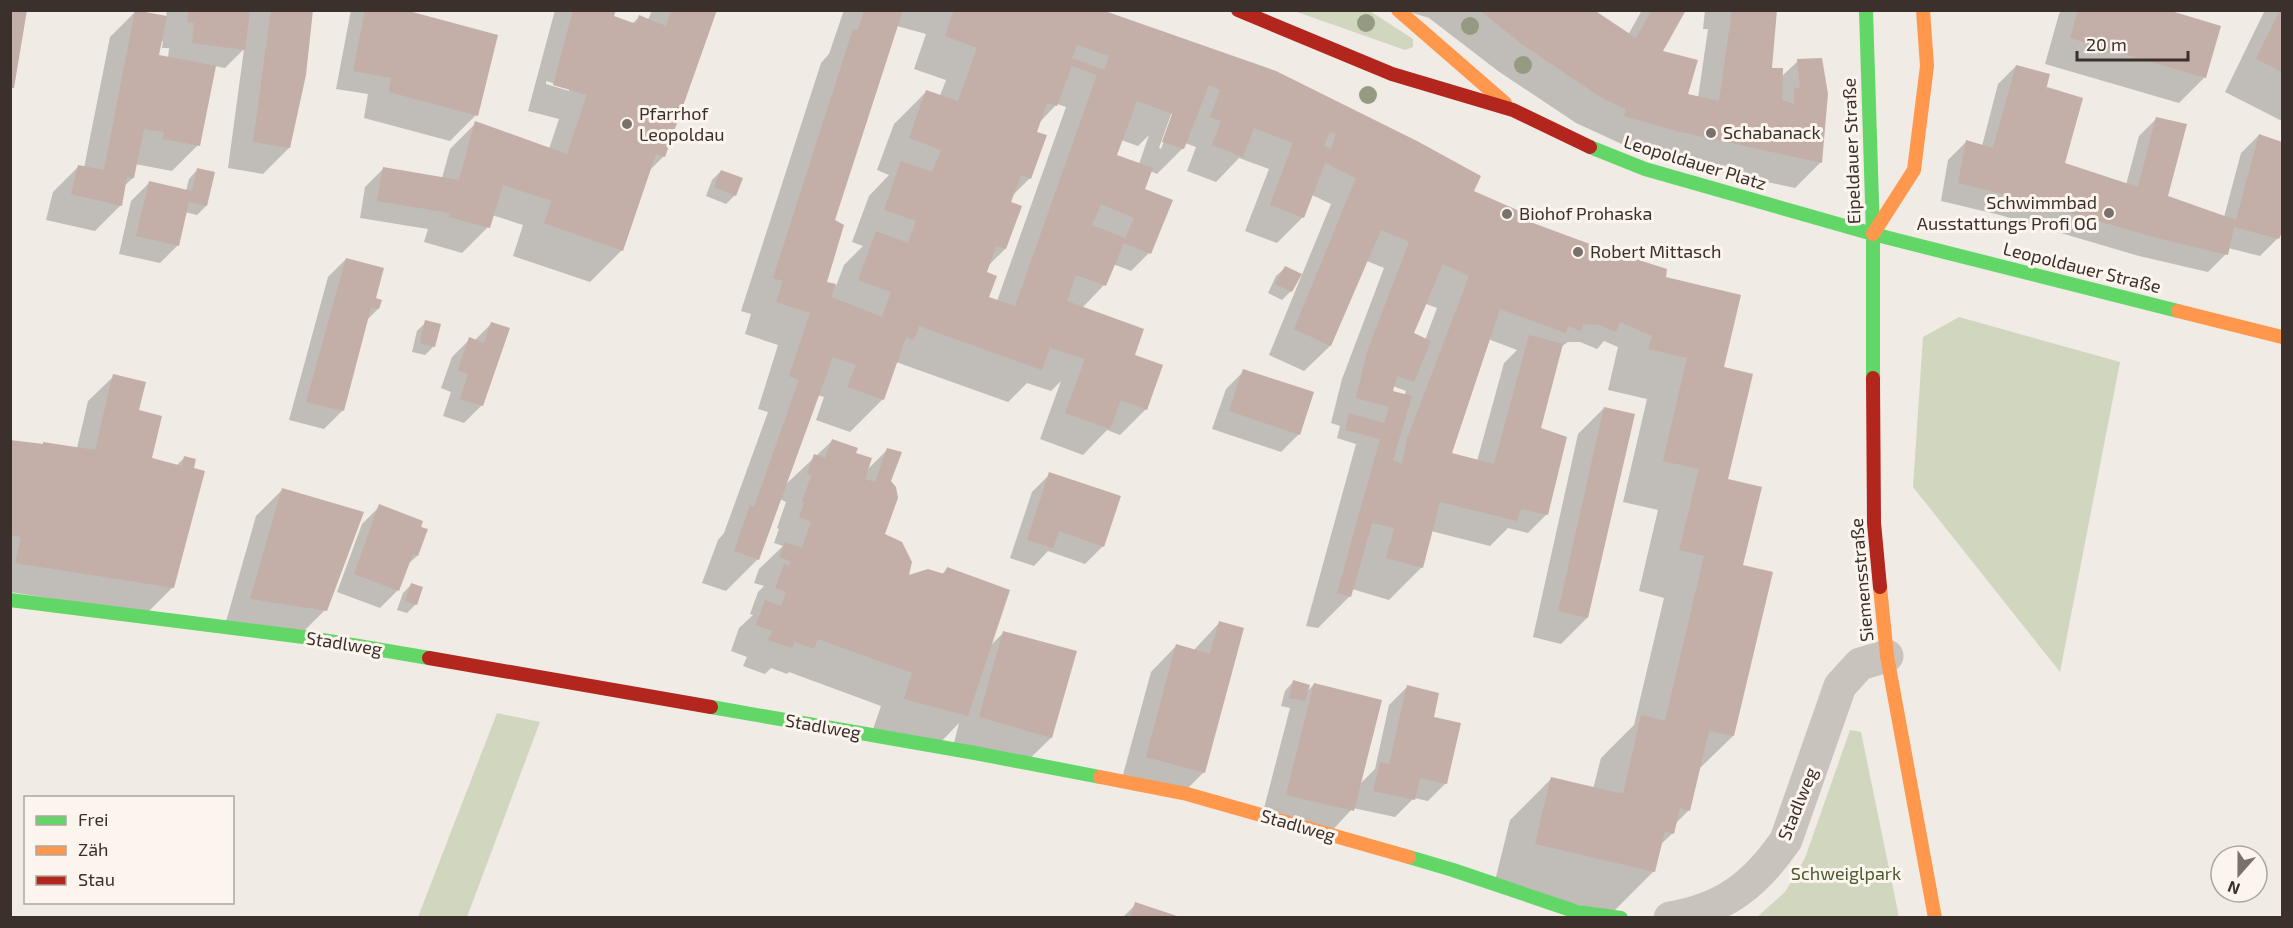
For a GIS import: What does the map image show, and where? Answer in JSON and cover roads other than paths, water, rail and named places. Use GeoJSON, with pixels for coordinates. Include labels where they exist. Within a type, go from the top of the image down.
{"type":"FeatureCollection","features":[{"type":"Feature","properties":{"kind":"street","name":"Leopoldauer Platz"},"geometry":{"type":"LineString","coordinates":[[1238,10],[1392,74],[1513,110],[1602,152],[1645,169],[1873,234]]}},
{"type":"Feature","properties":{"kind":"street","name":"Leopoldauer Platz"},"geometry":{"type":"LineString","coordinates":[[1398,10],[1513,110]]}},
{"type":"Feature","properties":{"kind":"street","name":"Eipeldauer Straße"},"geometry":{"type":"LineString","coordinates":[[1866,10],[1873,234]]}},
{"type":"Feature","properties":{"kind":"street","name":"Eipeldauer Straße"},"geometry":{"type":"LineString","coordinates":[[1873,234],[1914,170],[1927,66],[1923,10]]}},
{"type":"Feature","properties":{"kind":"street","name":"Leopoldauer Straße"},"geometry":{"type":"LineString","coordinates":[[1873,234],[2283,337]]}},
{"type":"Feature","properties":{"kind":"street","name":"Siemensstraße"},"geometry":{"type":"LineString","coordinates":[[1873,234],[1874,523],[1887,656],[1935,918]]}},
{"type":"Feature","properties":{"kind":"street","name":"Stadlweg"},"geometry":{"type":"LineString","coordinates":[[10,600],[311,638],[975,753],[1187,794],[1452,870],[1577,912],[1621,918]]}},
{"type":"Feature","properties":{"kind":"street","name":"Stadlweg"},"geometry":{"type":"LineString","coordinates":[[1670,918],[1710,908],[1734,896],[1772,861],[1786,840],[1814,766],[1840,686],[1860,664],[1887,656]]}},
{"type":"Feature","properties":{"kind":"place","name":"Pfarrhof Leopoldau"},"geometry":{"type":"Point","coordinates":[627,124]}},
{"type":"Feature","properties":{"kind":"place","name":"Schabanack"},"geometry":{"type":"Point","coordinates":[1711,133]}},
{"type":"Feature","properties":{"kind":"place","name":"Schwimmbad Ausstattungs Profi OG"},"geometry":{"type":"Point","coordinates":[2109,213]}},
{"type":"Feature","properties":{"kind":"place","name":"Biohof Prohaska"},"geometry":{"type":"Point","coordinates":[1507,214]}},
{"type":"Feature","properties":{"kind":"place","name":"Robert Mittasch"},"geometry":{"type":"Point","coordinates":[1578,252]}},
{"type":"Feature","properties":{"kind":"park label","name":"Schweiglpark"},"geometry":{"type":"Point","coordinates":[1846,874]}}]}
